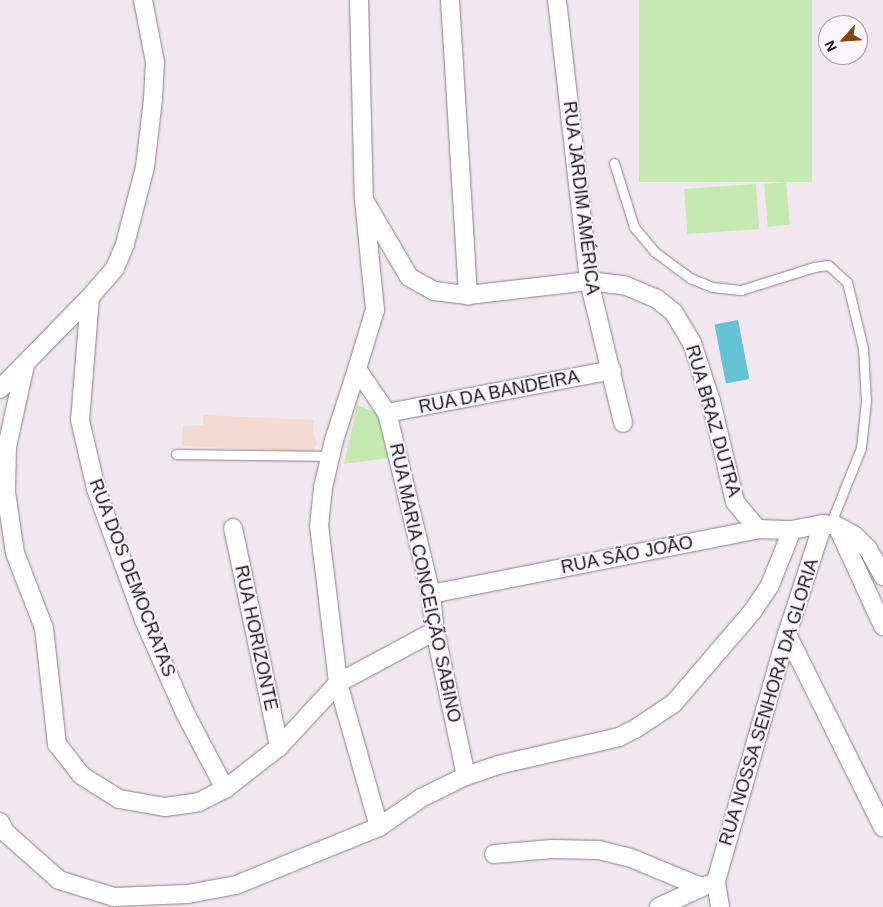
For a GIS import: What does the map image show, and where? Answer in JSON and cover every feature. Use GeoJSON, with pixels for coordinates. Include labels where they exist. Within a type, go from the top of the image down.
{"type":"FeatureCollection","features":[{"type":"Feature","properties":{"kind":"street"},"geometry":{"type":"LineString","coordinates":[[0,389],[90,297],[115,268],[125,244],[145,167],[156,62],[143,0]]}},
{"type":"Feature","properties":{"kind":"street"},"geometry":{"type":"LineString","coordinates":[[359,0],[364,200],[375,310],[330,456],[319,525],[338,683],[380,827]]}},
{"type":"Feature","properties":{"kind":"street"},"geometry":{"type":"LineString","coordinates":[[450,0],[468,295]]}},
{"type":"Feature","properties":{"kind":"street","name":"RUA JARDIM AMÉRICA"},"geometry":{"type":"LineString","coordinates":[[557,0],[589,281],[612,370],[623,423]]}},
{"type":"Feature","properties":{"kind":"street","name":"RUA BRAZ DUTRA"},"geometry":{"type":"LineString","coordinates":[[364,200],[409,277],[434,291],[468,295],[589,281],[624,285],[656,299],[683,324],[712,401],[735,502],[758,529]]}},
{"type":"Feature","properties":{"kind":"street","name":"RUA DOS DEMOCRATAS"},"geometry":{"type":"LineString","coordinates":[[90,297],[80,420],[96,490],[144,620],[185,713],[225,789]]}},
{"type":"Feature","properties":{"kind":"street"},"geometry":{"type":"LineString","coordinates":[[25,364],[7,447],[6,492],[15,553],[44,628],[57,744],[81,775],[119,798],[166,807],[199,802],[225,789],[279,747],[338,683],[436,631]]}},
{"type":"Feature","properties":{"kind":"street","name":"RUA MARIA CONCEIÇÃO SABINO"},"geometry":{"type":"LineString","coordinates":[[357,369],[387,413],[431,594],[436,631],[466,776]]}},
{"type":"Feature","properties":{"kind":"street","name":"RUA DA BANDEIRA"},"geometry":{"type":"LineString","coordinates":[[387,413],[612,370]]}},
{"type":"Feature","properties":{"kind":"street"},"geometry":{"type":"LineString","coordinates":[[830,525],[862,542],[883,576]]}},
{"type":"Feature","properties":{"kind":"street"},"geometry":{"type":"LineString","coordinates":[[830,525],[883,626]]}},
{"type":"Feature","properties":{"kind":"street","name":"RUA SÃO JOÃO"},"geometry":{"type":"LineString","coordinates":[[431,594],[758,529],[792,530],[830,525]]}},
{"type":"Feature","properties":{"kind":"street","name":"RUA NOSSA SENHORA DA GLORIA"},"geometry":{"type":"LineString","coordinates":[[709,884],[787,634],[830,525]]}},
{"type":"Feature","properties":{"kind":"street","name":"RUA HORIZONTE"},"geometry":{"type":"LineString","coordinates":[[233,528],[279,747]]}},
{"type":"Feature","properties":{"kind":"street"},"geometry":{"type":"LineString","coordinates":[[0,822],[5,832],[59,880],[114,897],[188,894],[236,885],[380,827],[421,798],[466,776],[498,765],[619,737],[674,703],[752,612],[770,586],[792,530]]}},
{"type":"Feature","properties":{"kind":"street"},"geometry":{"type":"LineString","coordinates":[[787,634],[883,827]]}},
{"type":"Feature","properties":{"kind":"street"},"geometry":{"type":"LineString","coordinates":[[494,854],[552,849],[599,850],[631,858],[709,884],[720,907]]}},
{"type":"Feature","properties":{"kind":"street"},"geometry":{"type":"LineString","coordinates":[[659,907],[709,884]]}},
{"type":"Feature","properties":{"kind":"lane"},"geometry":{"type":"LineString","coordinates":[[614,163],[634,227],[656,252],[690,278],[712,287],[741,290],[814,267],[828,265],[847,282],[863,348],[866,401],[861,448],[830,525]]}},
{"type":"Feature","properties":{"kind":"lane"},"geometry":{"type":"LineString","coordinates":[[176,454],[330,456]]}},
{"type":"Feature","properties":{"kind":"shaded area"},"geometry":{"type":"Polygon","coordinates":[[[203,415],[314,420],[313,432],[317,444],[312,451],[182,446],[183,426],[203,425],[203,415]]]}},
{"type":"Feature","properties":{"kind":"green space"},"geometry":{"type":"Polygon","coordinates":[[[639,0],[812,0],[812,182],[639,182],[639,0]]]}},
{"type":"Feature","properties":{"kind":"green space"},"geometry":{"type":"Polygon","coordinates":[[[786,182],[790,225],[768,227],[764,184],[786,182]]]}},
{"type":"Feature","properties":{"kind":"green space"},"geometry":{"type":"Polygon","coordinates":[[[756,184],[759,229],[687,234],[684,189],[756,184]]]}},
{"type":"Feature","properties":{"kind":"green space"},"geometry":{"type":"Polygon","coordinates":[[[357,405],[379,414],[388,458],[344,464],[357,405]]]}},
{"type":"Feature","properties":{"kind":"water"},"geometry":{"type":"Polygon","coordinates":[[[738,320],[749,379],[726,383],[714,325],[738,320]]]}}]}
